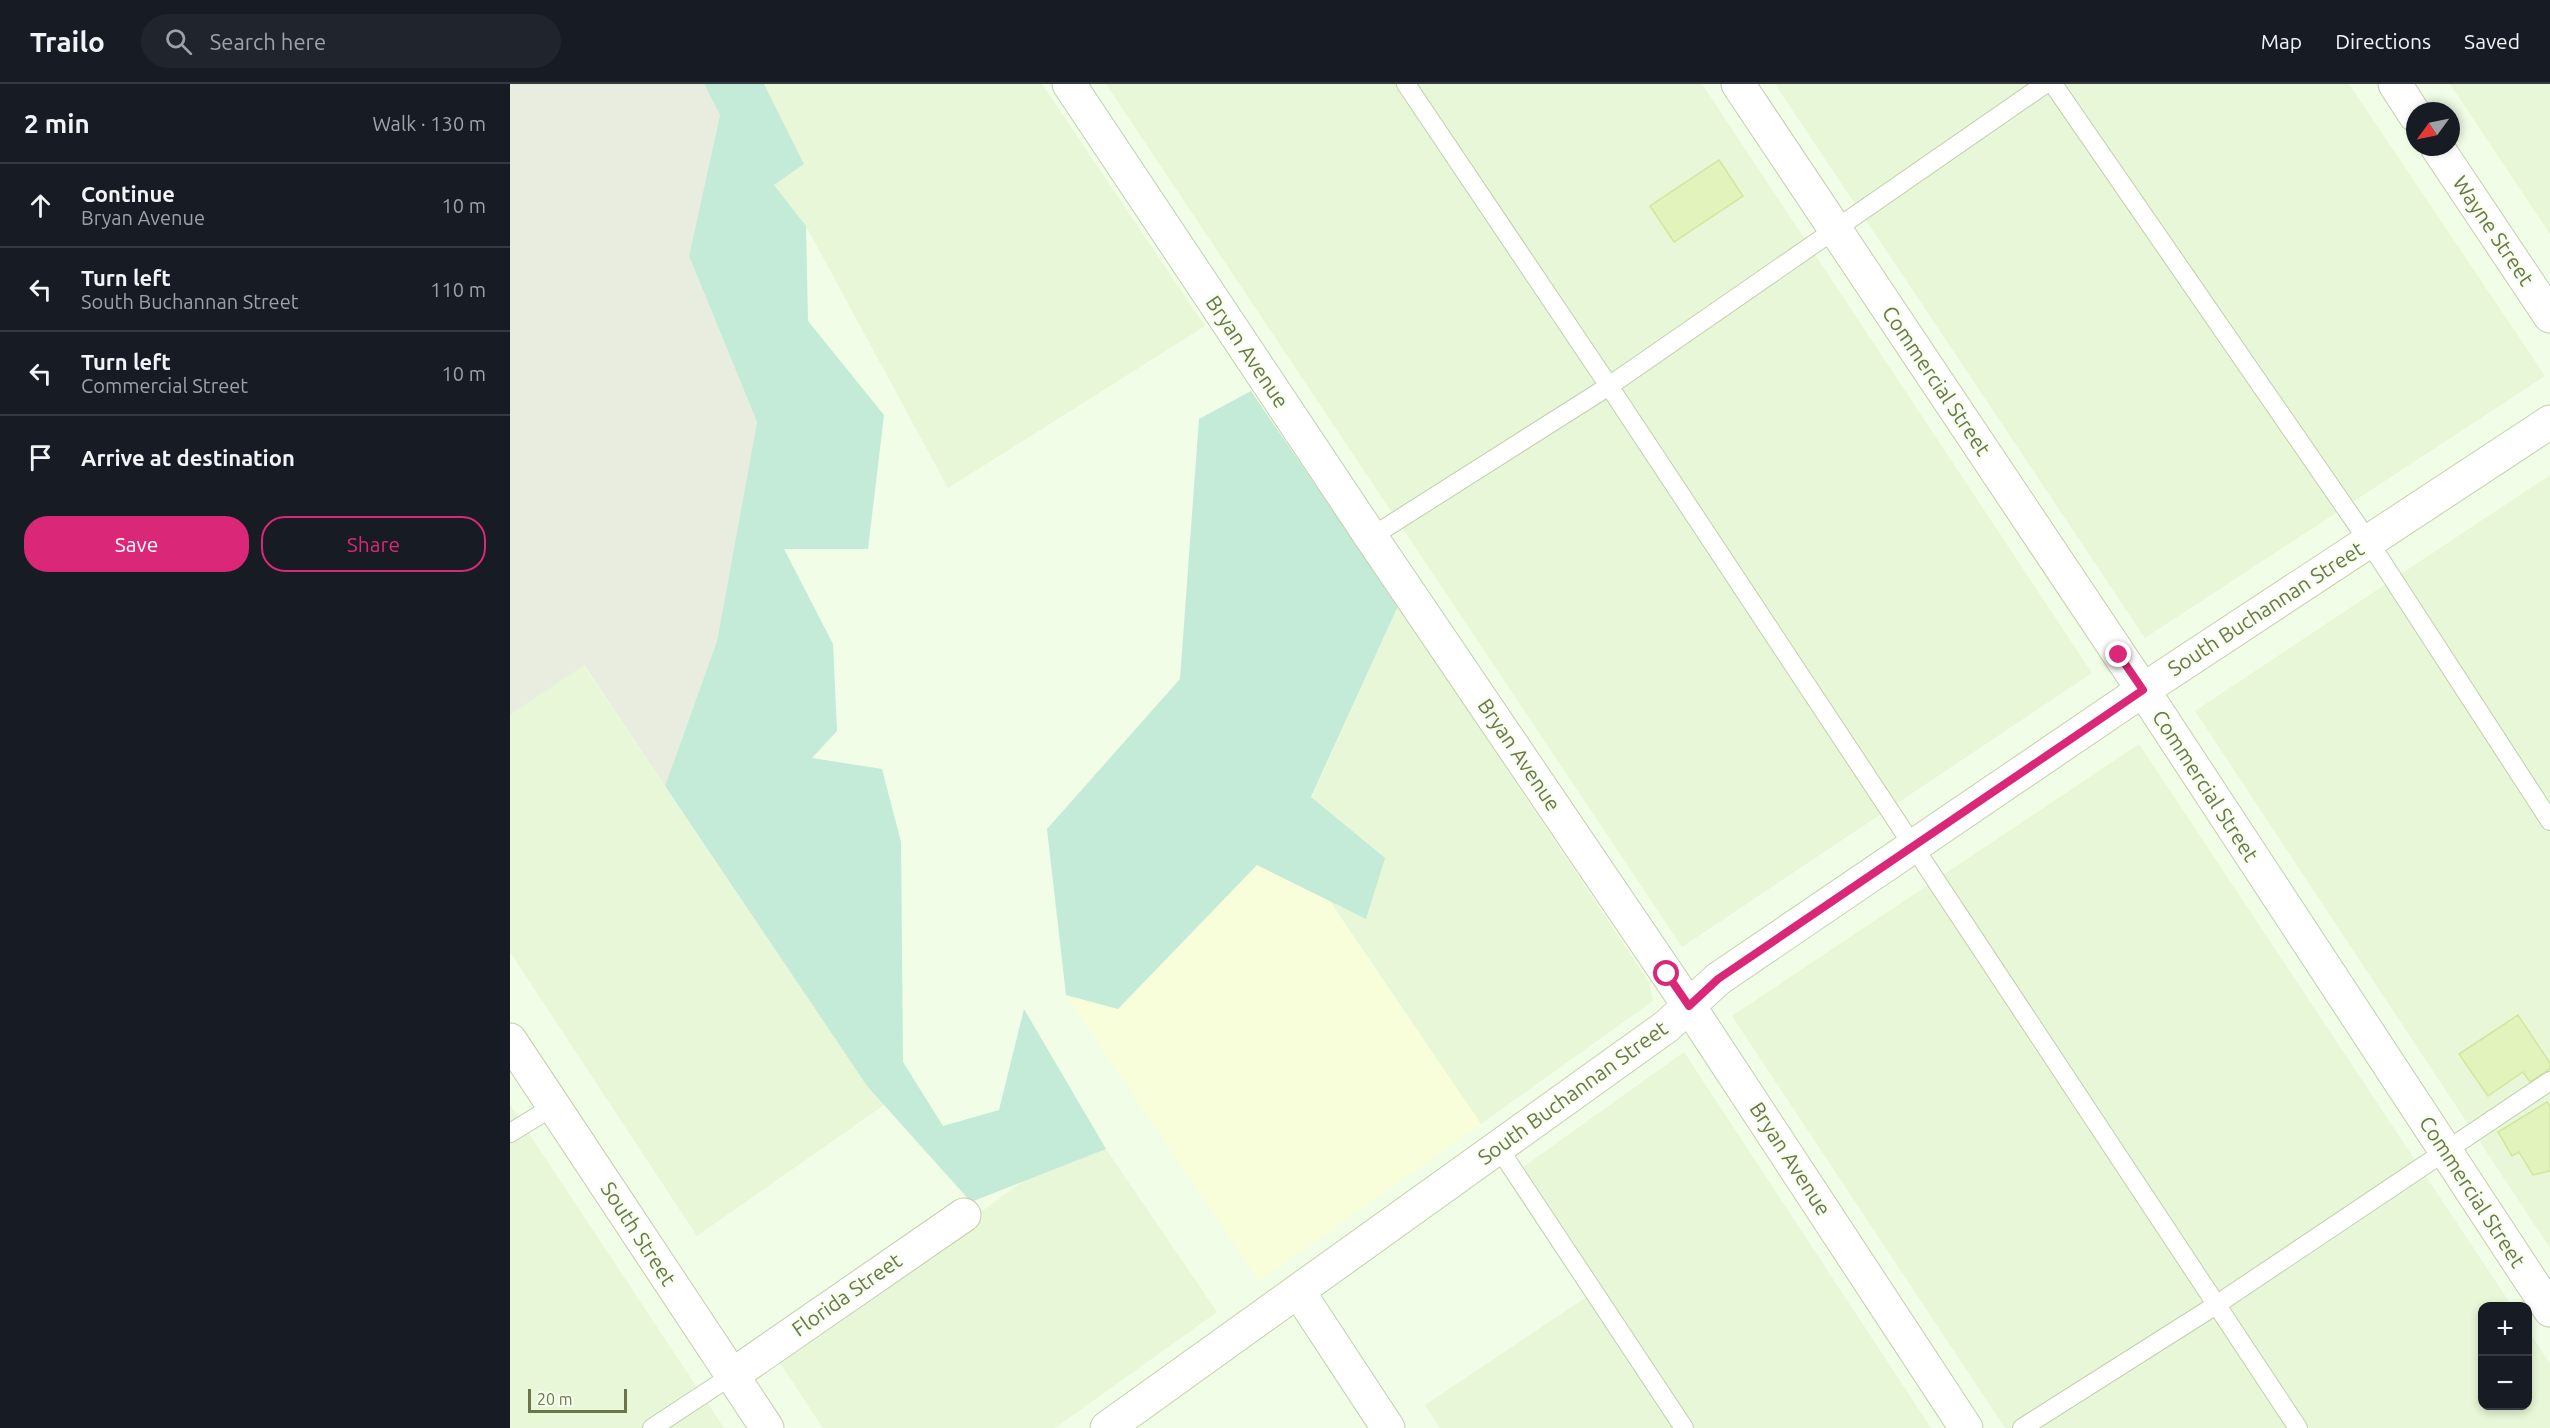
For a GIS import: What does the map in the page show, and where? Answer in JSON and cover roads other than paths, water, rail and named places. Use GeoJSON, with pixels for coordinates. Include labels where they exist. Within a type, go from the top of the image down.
{"type":"FeatureCollection","features":[{"type":"Feature","properties":{"kind":"street","name":"Bryan Avenue"},"geometry":{"type":"LineString","coordinates":[[1069,84],[1371,537],[1689,1006],[1966,1428]]}},
{"type":"Feature","properties":{"kind":"street","name":"Commercial Street"},"geometry":{"type":"LineString","coordinates":[[1738,84],[2143,690],[2550,1310]]}},
{"type":"Feature","properties":{"kind":"street","name":"Wayne Street"},"geometry":{"type":"LineString","coordinates":[[2443,156],[2550,316]]}},
{"type":"Feature","properties":{"kind":"street","name":"South Buchannan Street"},"geometry":{"type":"LineString","coordinates":[[1107,1428],[1667,1026],[1718,979],[2143,690],[2550,422]]}},
{"type":"Feature","properties":{"kind":"street","name":"South Street"},"geometry":{"type":"LineString","coordinates":[[510,1040],[767,1428]]}},
{"type":"Feature","properties":{"kind":"street","name":"Florida Street"},"geometry":{"type":"LineString","coordinates":[[731,1376],[964,1215]]}},
{"type":"Feature","properties":{"kind":"street"},"geometry":{"type":"LineString","coordinates":[[1298,1291],[1388,1428]]}},
{"type":"Feature","properties":{"kind":"lane"},"geometry":{"type":"LineString","coordinates":[[1406,84],[1609,386],[2298,1428]]}},
{"type":"Feature","properties":{"kind":"lane"},"geometry":{"type":"LineString","coordinates":[[1371,537],[1609,386],[2045,84]]}},
{"type":"Feature","properties":{"kind":"lane"},"geometry":{"type":"LineString","coordinates":[[2053,84],[2369,542],[2550,821]]}},
{"type":"Feature","properties":{"kind":"lane"},"geometry":{"type":"LineString","coordinates":[[2022,1428],[2216,1305],[2550,1081]]}},
{"type":"Feature","properties":{"kind":"lane"},"geometry":{"type":"LineString","coordinates":[[510,1133],[554,1106]]}},
{"type":"Feature","properties":{"kind":"lane"},"geometry":{"type":"LineString","coordinates":[[1498,1147],[1684,1428]]}},
{"type":"Feature","properties":{"kind":"lane"},"geometry":{"type":"LineString","coordinates":[[652,1428],[731,1376]]}}]}
